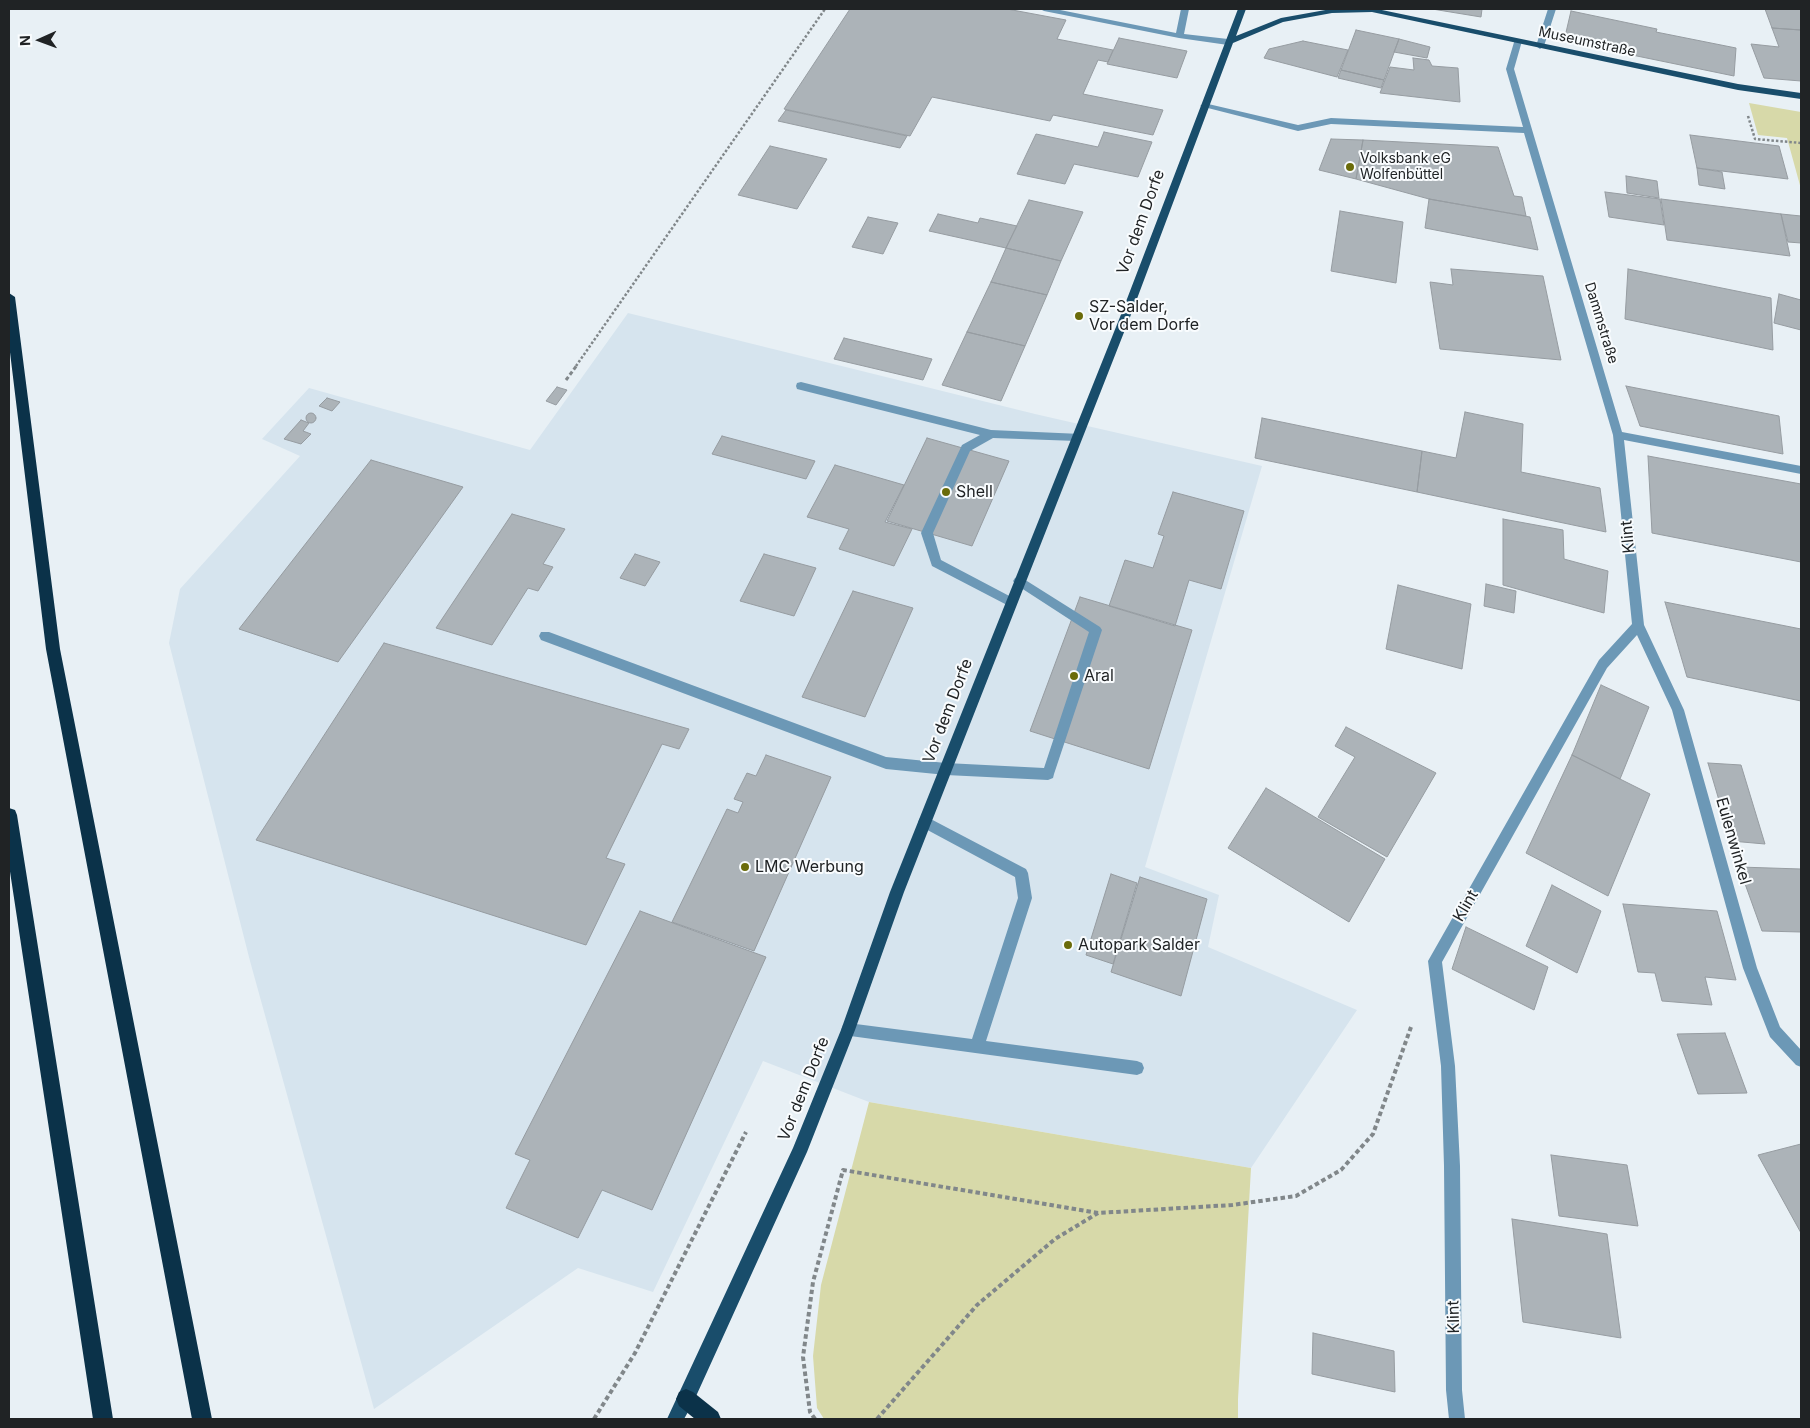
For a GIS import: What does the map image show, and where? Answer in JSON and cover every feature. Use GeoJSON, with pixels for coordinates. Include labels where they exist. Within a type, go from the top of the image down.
{"type":"FeatureCollection","features":[{"type":"Feature","properties":{"kind":"highway"},"geometry":{"type":"LineString","coordinates":[[9,297],[53,649],[202,1419]]}},
{"type":"Feature","properties":{"kind":"highway"},"geometry":{"type":"LineString","coordinates":[[9,815],[103,1419]]}},
{"type":"Feature","properties":{"kind":"highway"},"geometry":{"type":"LineString","coordinates":[[686,1399],[711,1419]]}},
{"type":"Feature","properties":{"kind":"main road","name":"Vor dem Dorfe"},"geometry":{"type":"LineString","coordinates":[[675,1419],[686,1399],[796,1160],[848,1030],[925,822],[1019,580],[1128,312],[1242,9]]}},
{"type":"Feature","properties":{"kind":"main road","name":"Museumstraße"},"geometry":{"type":"LineString","coordinates":[[1228,42],[1280,20],[1332,12],[1371,9],[1738,87],[1801,96]]}},
{"type":"Feature","properties":{"kind":"street"},"geometry":{"type":"LineString","coordinates":[[1044,9],[1179,36],[1228,42]]}},
{"type":"Feature","properties":{"kind":"street"},"geometry":{"type":"LineString","coordinates":[[1179,36],[1185,9]]}},
{"type":"Feature","properties":{"kind":"street"},"geometry":{"type":"LineString","coordinates":[[1540,46],[1552,9]]}},
{"type":"Feature","properties":{"kind":"street","name":"Dammstraße"},"geometry":{"type":"LineString","coordinates":[[1518,41],[1510,68],[1618,435]]}},
{"type":"Feature","properties":{"kind":"street"},"geometry":{"type":"LineString","coordinates":[[1204,106],[1298,128],[1331,121],[1527,130]]}},
{"type":"Feature","properties":{"kind":"street"},"geometry":{"type":"LineString","coordinates":[[802,386],[991,434],[1077,437]]}},
{"type":"Feature","properties":{"kind":"street"},"geometry":{"type":"LineString","coordinates":[[991,434],[966,448],[926,533],[936,563],[1011,602]]}},
{"type":"Feature","properties":{"kind":"street"},"geometry":{"type":"LineString","coordinates":[[1618,435],[1801,470]]}},
{"type":"Feature","properties":{"kind":"street","name":"Klint"},"geometry":{"type":"LineString","coordinates":[[1457,1419],[1454,1390],[1452,1166],[1448,1066],[1435,961],[1603,664],[1638,625],[1618,435]]}},
{"type":"Feature","properties":{"kind":"street"},"geometry":{"type":"LineString","coordinates":[[545,636],[886,763],[946,769],[1048,774],[1096,630],[1019,580]]}},
{"type":"Feature","properties":{"kind":"street","name":"Eulenwinkel"},"geometry":{"type":"LineString","coordinates":[[1638,625],[1678,710],[1750,968],[1775,1032],[1801,1060]]}},
{"type":"Feature","properties":{"kind":"street"},"geometry":{"type":"LineString","coordinates":[[925,822],[1021,873],[1025,898],[977,1047]]}},
{"type":"Feature","properties":{"kind":"street"},"geometry":{"type":"LineString","coordinates":[[848,1030],[1138,1068]]}},
{"type":"Feature","properties":{"kind":"path"},"geometry":{"type":"LineString","coordinates":[[566,380],[825,9]]}},
{"type":"Feature","properties":{"kind":"path"},"geometry":{"type":"LineString","coordinates":[[1755,139],[1801,143]]}},
{"type":"Feature","properties":{"kind":"path"},"geometry":{"type":"LineString","coordinates":[[814,1419],[810,1412],[803,1357],[813,1282],[843,1170],[1098,1213],[1232,1205],[1296,1196],[1341,1170],[1373,1134],[1413,1022]]}},
{"type":"Feature","properties":{"kind":"path"},"geometry":{"type":"LineString","coordinates":[[594,1419],[636,1353],[746,1132]]}},
{"type":"Feature","properties":{"kind":"path"},"geometry":{"type":"LineString","coordinates":[[877,1419],[977,1305],[1055,1239],[1098,1213]]}},
{"type":"Feature","properties":{"kind":"shaded area"},"geometry":{"type":"Polygon","coordinates":[[[628,313],[1035,414],[1262,466],[1145,867],[1219,895],[1208,947],[1357,1010],[1251,1168],[869,1102],[763,1061],[653,1292],[578,1268],[374,1409],[250,961],[169,643],[180,589],[300,456],[262,439],[309,388],[530,450],[628,313]]]}},
{"type":"Feature","properties":{"kind":"green space"},"geometry":{"type":"Polygon","coordinates":[[[1749,103],[1801,112],[1801,189],[1787,138],[1758,135],[1749,103]]]}},
{"type":"Feature","properties":{"kind":"green space"},"geometry":{"type":"Polygon","coordinates":[[[869,1102],[1251,1168],[1238,1419],[824,1419],[817,1408],[813,1356],[821,1285],[869,1102]]]}},
{"type":"Feature","properties":{"kind":"building"},"geometry":{"type":"Polygon","coordinates":[[[850,9],[1007,9],[1066,20],[1057,39],[1113,50],[1108,62],[1098,60],[1083,94],[1163,110],[1153,135],[1053,115],[1050,121],[932,97],[910,136],[784,109],[850,9]]]}},
{"type":"Feature","properties":{"kind":"building"},"geometry":{"type":"Polygon","coordinates":[[[1432,9],[1482,9],[1481,17],[1432,9]]]}},
{"type":"Feature","properties":{"kind":"building"},"geometry":{"type":"Polygon","coordinates":[[[1765,9],[1801,9],[1801,30],[1772,28],[1765,9]]]}},
{"type":"Feature","properties":{"kind":"building"},"geometry":{"type":"Polygon","coordinates":[[[1571,11],[1657,29],[1656,32],[1736,48],[1734,76],[1564,41],[1571,11]]]}},
{"type":"Feature","properties":{"kind":"building"},"geometry":{"type":"Polygon","coordinates":[[[1772,28],[1801,30],[1801,81],[1764,78],[1751,44],[1779,47],[1772,28]]]}},
{"type":"Feature","properties":{"kind":"building"},"geometry":{"type":"Polygon","coordinates":[[[1356,30],[1399,39],[1384,80],[1341,70],[1356,30]]]}},
{"type":"Feature","properties":{"kind":"building"},"geometry":{"type":"Polygon","coordinates":[[[1119,38],[1187,51],[1177,78],[1107,64],[1119,38]]]}},
{"type":"Feature","properties":{"kind":"building"},"geometry":{"type":"Polygon","coordinates":[[[1399,39],[1430,47],[1427,58],[1394,52],[1399,39]]]}},
{"type":"Feature","properties":{"kind":"building"},"geometry":{"type":"Polygon","coordinates":[[[1303,41],[1348,50],[1337,77],[1264,58],[1269,49],[1303,41]]]}},
{"type":"Feature","properties":{"kind":"building"},"geometry":{"type":"Polygon","coordinates":[[[1413,58],[1429,60],[1432,66],[1458,68],[1460,102],[1380,93],[1390,67],[1414,70],[1413,58]]]}},
{"type":"Feature","properties":{"kind":"building"},"geometry":{"type":"Polygon","coordinates":[[[1341,70],[1384,80],[1381,88],[1338,78],[1341,70]]]}},
{"type":"Feature","properties":{"kind":"building"},"geometry":{"type":"Polygon","coordinates":[[[786,110],[907,136],[900,148],[778,121],[786,110]]]}},
{"type":"Feature","properties":{"kind":"building"},"geometry":{"type":"Polygon","coordinates":[[[1104,132],[1152,142],[1138,177],[1074,164],[1065,184],[1017,174],[1036,134],[1098,147],[1104,132]]]}},
{"type":"Feature","properties":{"kind":"building"},"geometry":{"type":"Polygon","coordinates":[[[1690,135],[1779,146],[1788,179],[1697,168],[1690,135]]]}},
{"type":"Feature","properties":{"kind":"building"},"geometry":{"type":"Polygon","coordinates":[[[1331,139],[1363,140],[1356,179],[1319,170],[1331,139]]]}},
{"type":"Feature","properties":{"kind":"building"},"geometry":{"type":"Polygon","coordinates":[[[1363,140],[1498,147],[1514,196],[1522,197],[1526,216],[1429,199],[1356,179],[1363,140]]]}},
{"type":"Feature","properties":{"kind":"building"},"geometry":{"type":"Polygon","coordinates":[[[770,146],[827,159],[797,209],[738,195],[770,146]]]}},
{"type":"Feature","properties":{"kind":"building"},"geometry":{"type":"Polygon","coordinates":[[[1697,168],[1722,172],[1725,189],[1699,185],[1697,168]]]}},
{"type":"Feature","properties":{"kind":"building"},"geometry":{"type":"Polygon","coordinates":[[[1626,176],[1657,181],[1659,198],[1627,193],[1626,176]]]}},
{"type":"Feature","properties":{"kind":"building"},"geometry":{"type":"Polygon","coordinates":[[[1605,192],[1660,199],[1664,225],[1609,217],[1605,192]]]}},
{"type":"Feature","properties":{"kind":"building"},"geometry":{"type":"Polygon","coordinates":[[[1429,199],[1530,217],[1538,250],[1425,228],[1429,199]]]}},
{"type":"Feature","properties":{"kind":"building"},"geometry":{"type":"Polygon","coordinates":[[[1661,199],[1781,214],[1790,256],[1667,240],[1661,199]]]}},
{"type":"Feature","properties":{"kind":"building"},"geometry":{"type":"Polygon","coordinates":[[[1029,200],[1083,212],[1061,261],[1006,248],[1029,200]]]}},
{"type":"Feature","properties":{"kind":"building"},"geometry":{"type":"Polygon","coordinates":[[[1340,211],[1403,222],[1396,283],[1331,271],[1340,211]]]}},
{"type":"Feature","properties":{"kind":"building"},"geometry":{"type":"Polygon","coordinates":[[[938,214],[978,223],[980,218],[1017,226],[1006,248],[929,231],[938,214]]]}},
{"type":"Feature","properties":{"kind":"building"},"geometry":{"type":"Polygon","coordinates":[[[1781,214],[1801,216],[1801,243],[1788,242],[1781,214]]]}},
{"type":"Feature","properties":{"kind":"building"},"geometry":{"type":"Polygon","coordinates":[[[868,217],[898,223],[883,254],[852,247],[868,217]]]}},
{"type":"Feature","properties":{"kind":"building"},"geometry":{"type":"Polygon","coordinates":[[[1006,248],[1061,261],[1047,295],[991,282],[1006,248]]]}},
{"type":"Feature","properties":{"kind":"building"},"geometry":{"type":"Polygon","coordinates":[[[1451,269],[1543,276],[1561,360],[1440,349],[1430,282],[1453,285],[1451,269]]]}},
{"type":"Feature","properties":{"kind":"building"},"geometry":{"type":"Polygon","coordinates":[[[1628,269],[1771,298],[1773,350],[1625,319],[1628,269]]]}},
{"type":"Feature","properties":{"kind":"building"},"geometry":{"type":"Polygon","coordinates":[[[991,282],[1047,295],[1025,346],[967,332],[991,282]]]}},
{"type":"Feature","properties":{"kind":"building"},"geometry":{"type":"Polygon","coordinates":[[[1779,294],[1801,300],[1801,330],[1774,323],[1779,294]]]}},
{"type":"Feature","properties":{"kind":"building"},"geometry":{"type":"Polygon","coordinates":[[[967,332],[1025,346],[1001,401],[942,385],[967,332]]]}},
{"type":"Feature","properties":{"kind":"building"},"geometry":{"type":"Polygon","coordinates":[[[844,338],[932,359],[923,380],[834,359],[844,338]]]}},
{"type":"Feature","properties":{"kind":"building"},"geometry":{"type":"Polygon","coordinates":[[[1626,386],[1779,416],[1783,454],[1640,426],[1626,386]]]}},
{"type":"Feature","properties":{"kind":"building"},"geometry":{"type":"Polygon","coordinates":[[[557,387],[567,390],[556,405],[546,401],[557,387]]]}},
{"type":"Feature","properties":{"kind":"building"},"geometry":{"type":"Polygon","coordinates":[[[327,398],[340,402],[332,411],[319,406],[327,398]]]}},
{"type":"Feature","properties":{"kind":"building"},"geometry":{"type":"Polygon","coordinates":[[[1465,412],[1523,424],[1521,472],[1600,488],[1606,532],[1417,492],[1422,451],[1456,458],[1465,412]]]}},
{"type":"Feature","properties":{"kind":"building"},"geometry":{"type":"Polygon","coordinates":[[[311,413],[316,418],[311,423],[306,418],[311,413]]]}},
{"type":"Feature","properties":{"kind":"building"},"geometry":{"type":"Polygon","coordinates":[[[1262,418],[1422,451],[1417,492],[1255,458],[1262,418]]]}},
{"type":"Feature","properties":{"kind":"building"},"geometry":{"type":"Polygon","coordinates":[[[301,420],[309,423],[303,431],[311,434],[301,444],[284,439],[301,420]]]}},
{"type":"Feature","properties":{"kind":"building"},"geometry":{"type":"Polygon","coordinates":[[[722,436],[815,461],[806,479],[712,454],[722,436]]]}},
{"type":"Feature","properties":{"kind":"building"},"geometry":{"type":"Polygon","coordinates":[[[927,438],[1009,461],[972,546],[887,521],[927,438]]]}},
{"type":"Feature","properties":{"kind":"building"},"geometry":{"type":"Polygon","coordinates":[[[1648,456],[1801,484],[1801,562],[1652,533],[1648,456]]]}},
{"type":"Feature","properties":{"kind":"building"},"geometry":{"type":"Polygon","coordinates":[[[371,460],[463,487],[338,662],[239,629],[371,460]]]}},
{"type":"Feature","properties":{"kind":"building"},"geometry":{"type":"Polygon","coordinates":[[[835,465],[904,485],[885,522],[912,529],[894,566],[839,549],[849,529],[807,517],[835,465]]]}},
{"type":"Feature","properties":{"kind":"building"},"geometry":{"type":"Polygon","coordinates":[[[1173,492],[1244,511],[1221,589],[1189,580],[1175,626],[1109,606],[1125,560],[1153,568],[1164,536],[1158,534],[1173,492]]]}},
{"type":"Feature","properties":{"kind":"building"},"geometry":{"type":"Polygon","coordinates":[[[512,514],[565,529],[543,564],[553,567],[538,591],[528,588],[492,645],[436,628],[512,514]]]}},
{"type":"Feature","properties":{"kind":"building"},"geometry":{"type":"Polygon","coordinates":[[[1503,519],[1563,530],[1564,559],[1608,571],[1604,613],[1503,585],[1503,519]]]}},
{"type":"Feature","properties":{"kind":"building"},"geometry":{"type":"Polygon","coordinates":[[[635,554],[660,562],[645,586],[620,578],[635,554]]]}},
{"type":"Feature","properties":{"kind":"building"},"geometry":{"type":"Polygon","coordinates":[[[764,554],[816,568],[794,616],[740,601],[764,554]]]}},
{"type":"Feature","properties":{"kind":"building"},"geometry":{"type":"Polygon","coordinates":[[[1486,584],[1516,591],[1514,613],[1484,606],[1486,584]]]}},
{"type":"Feature","properties":{"kind":"building"},"geometry":{"type":"Polygon","coordinates":[[[1398,585],[1471,604],[1462,669],[1386,649],[1398,585]]]}},
{"type":"Feature","properties":{"kind":"building"},"geometry":{"type":"Polygon","coordinates":[[[853,591],[913,608],[865,717],[802,697],[853,591]]]}},
{"type":"Feature","properties":{"kind":"building"},"geometry":{"type":"Polygon","coordinates":[[[1080,597],[1192,630],[1149,769],[1030,731],[1080,597]]]}},
{"type":"Feature","properties":{"kind":"building"},"geometry":{"type":"Polygon","coordinates":[[[1665,602],[1801,629],[1801,701],[1687,677],[1665,602]]]}},
{"type":"Feature","properties":{"kind":"building"},"geometry":{"type":"Polygon","coordinates":[[[384,643],[689,729],[679,749],[662,744],[606,858],[625,864],[586,945],[256,840],[384,643]]]}},
{"type":"Feature","properties":{"kind":"building"},"geometry":{"type":"Polygon","coordinates":[[[1601,685],[1649,707],[1620,779],[1572,755],[1601,685]]]}},
{"type":"Feature","properties":{"kind":"building"},"geometry":{"type":"Polygon","coordinates":[[[1346,727],[1436,773],[1387,857],[1318,817],[1355,757],[1335,746],[1346,727]]]}},
{"type":"Feature","properties":{"kind":"building","name":"LMC Werbung"},"geometry":{"type":"Polygon","coordinates":[[[766,755],[831,777],[754,951],[672,922],[727,809],[738,813],[743,802],[734,799],[747,773],[756,776],[766,755]]]}},
{"type":"Feature","properties":{"kind":"building"},"geometry":{"type":"Polygon","coordinates":[[[1572,755],[1650,794],[1608,896],[1526,853],[1572,755]]]}},
{"type":"Feature","properties":{"kind":"building"},"geometry":{"type":"Polygon","coordinates":[[[1708,763],[1741,765],[1765,844],[1731,841],[1708,763]]]}},
{"type":"Feature","properties":{"kind":"building"},"geometry":{"type":"Polygon","coordinates":[[[1266,788],[1385,859],[1349,922],[1228,848],[1266,788]]]}},
{"type":"Feature","properties":{"kind":"building"},"geometry":{"type":"Polygon","coordinates":[[[1739,867],[1801,869],[1801,932],[1762,931],[1739,867]]]}},
{"type":"Feature","properties":{"kind":"building"},"geometry":{"type":"Polygon","coordinates":[[[1111,874],[1137,883],[1113,964],[1086,955],[1111,874]]]}},
{"type":"Feature","properties":{"kind":"building"},"geometry":{"type":"Polygon","coordinates":[[[1140,877],[1207,899],[1181,996],[1111,972],[1140,877]]]}},
{"type":"Feature","properties":{"kind":"building"},"geometry":{"type":"Polygon","coordinates":[[[1552,885],[1601,911],[1577,973],[1526,946],[1552,885]]]}},
{"type":"Feature","properties":{"kind":"building"},"geometry":{"type":"Polygon","coordinates":[[[1623,904],[1717,911],[1736,980],[1705,977],[1712,1005],[1662,1001],[1655,973],[1638,972],[1623,904]]]}},
{"type":"Feature","properties":{"kind":"building"},"geometry":{"type":"Polygon","coordinates":[[[640,911],[766,957],[652,1210],[602,1190],[578,1238],[506,1208],[530,1160],[515,1154],[640,911]]]}},
{"type":"Feature","properties":{"kind":"building"},"geometry":{"type":"Polygon","coordinates":[[[1466,927],[1548,967],[1534,1010],[1452,969],[1466,927]]]}},
{"type":"Feature","properties":{"kind":"building"},"geometry":{"type":"Polygon","coordinates":[[[1725,1033],[1747,1093],[1698,1094],[1677,1034],[1725,1033]]]}},
{"type":"Feature","properties":{"kind":"building"},"geometry":{"type":"Polygon","coordinates":[[[1801,1144],[1801,1233],[1758,1155],[1801,1144]]]}},
{"type":"Feature","properties":{"kind":"building"},"geometry":{"type":"Polygon","coordinates":[[[1551,1155],[1627,1165],[1638,1226],[1559,1216],[1551,1155]]]}},
{"type":"Feature","properties":{"kind":"building"},"geometry":{"type":"Polygon","coordinates":[[[1512,1219],[1607,1234],[1621,1338],[1523,1322],[1512,1219]]]}},
{"type":"Feature","properties":{"kind":"building"},"geometry":{"type":"Polygon","coordinates":[[[1313,1333],[1394,1351],[1395,1392],[1312,1374],[1313,1333]]]}},
{"type":"Feature","properties":{"kind":"place","name":"Volksbank eG Wolfenbüttel"},"geometry":{"type":"Point","coordinates":[1350,167]}},
{"type":"Feature","properties":{"kind":"place","name":"SZ-Salder, Vor dem Dorfe"},"geometry":{"type":"Point","coordinates":[1079,316]}},
{"type":"Feature","properties":{"kind":"place","name":"Shell"},"geometry":{"type":"Point","coordinates":[946,492]}},
{"type":"Feature","properties":{"kind":"place","name":"Aral"},"geometry":{"type":"Point","coordinates":[1074,676]}},
{"type":"Feature","properties":{"kind":"place","name":"LMC Werbung"},"geometry":{"type":"Point","coordinates":[745,867]}},
{"type":"Feature","properties":{"kind":"place","name":"Autopark Salder"},"geometry":{"type":"Point","coordinates":[1068,945]}}]}
